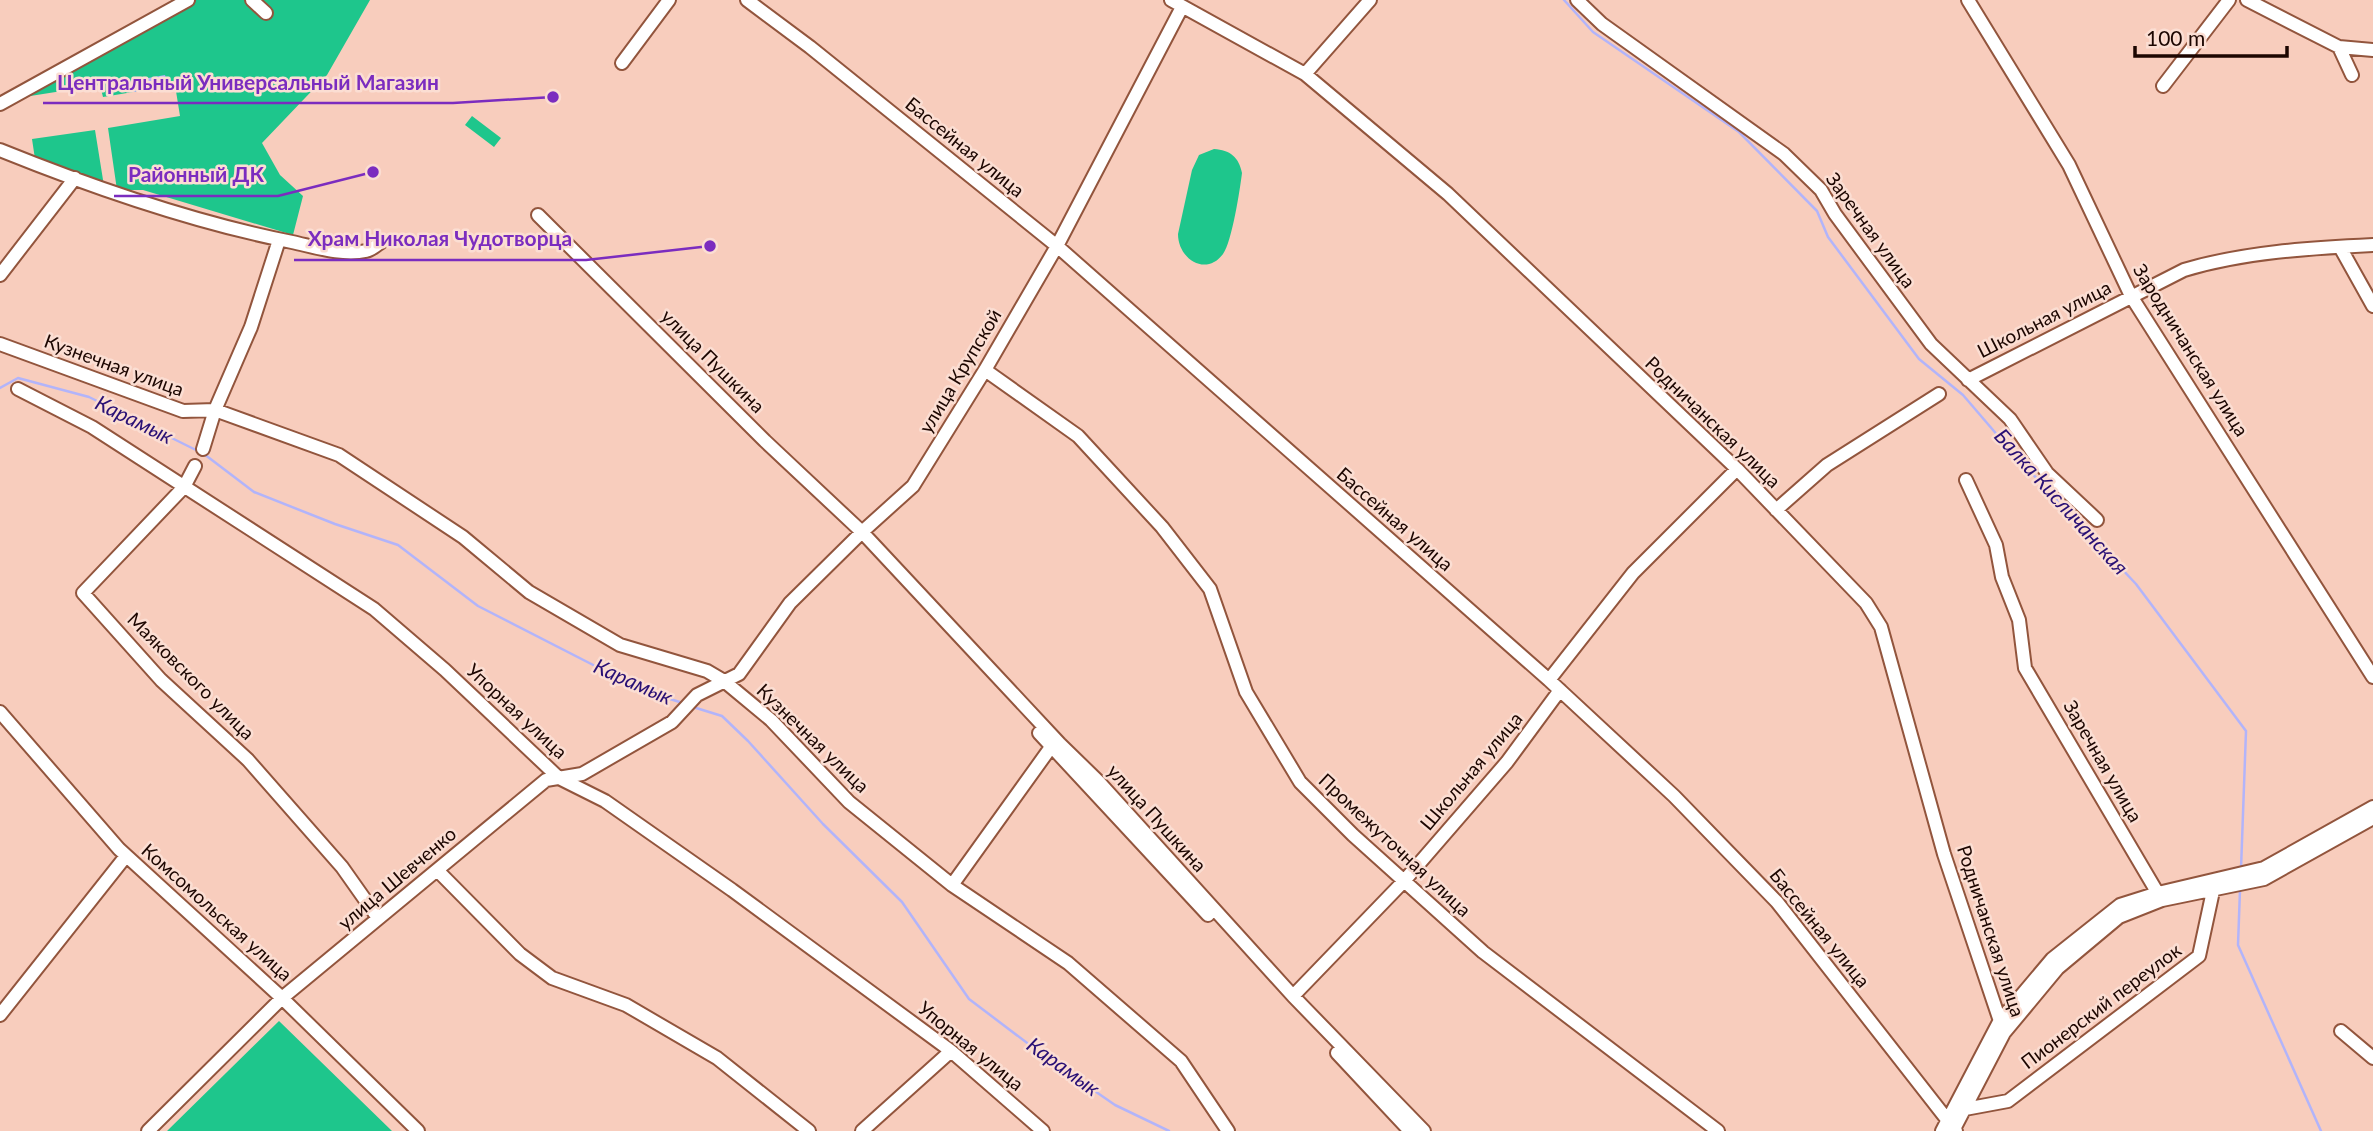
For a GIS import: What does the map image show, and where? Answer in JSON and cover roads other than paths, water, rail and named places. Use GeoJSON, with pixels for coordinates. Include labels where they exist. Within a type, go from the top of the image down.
{"type":"FeatureCollection","features":[{"type":"Feature","properties":{"kind":"street"},"geometry":{"type":"LineString","coordinates":[[0,104],[188,0]]}},
{"type":"Feature","properties":{"kind":"street"},"geometry":{"type":"LineString","coordinates":[[252,0],[266,13]]}},
{"type":"Feature","properties":{"kind":"street"},"geometry":{"type":"LineString","coordinates":[[622,63],[669,0]]}},
{"type":"Feature","properties":{"kind":"street","name":"Бассейная улица"},"geometry":{"type":"LineString","coordinates":[[747,0],[810,47],[1057,246],[1549,680],[1674,796],[1777,902],[1951,1129]]}},
{"type":"Feature","properties":{"kind":"street"},"geometry":{"type":"LineString","coordinates":[[1306,74],[1370,0]]}},
{"type":"Feature","properties":{"kind":"street","name":"Заречная улица"},"geometry":{"type":"LineString","coordinates":[[1577,0],[1602,24],[1784,154],[1821,190],[1835,214],[1931,344],[2010,419],[2047,473],[2097,520]]}},
{"type":"Feature","properties":{"kind":"street","name":"Зародничанская улица"},"geometry":{"type":"LineString","coordinates":[[1968,0],[2069,165],[2131,296],[2373,677]]}},
{"type":"Feature","properties":{"kind":"street"},"geometry":{"type":"LineString","coordinates":[[2163,86],[2229,0]]}},
{"type":"Feature","properties":{"kind":"street"},"geometry":{"type":"LineString","coordinates":[[2247,0],[2339,47],[2373,50]]}},
{"type":"Feature","properties":{"kind":"street","name":"улица Крупской"},"geometry":{"type":"LineString","coordinates":[[697,695],[739,674],[790,603],[913,486],[1057,246],[1177,3]]}},
{"type":"Feature","properties":{"kind":"street","name":"Родничанская улица"},"geometry":{"type":"LineString","coordinates":[[1177,3],[1306,74],[1448,194],[1737,469],[1866,603],[1881,627],[1944,854],[2002,1027]]}},
{"type":"Feature","properties":{"kind":"street"},"geometry":{"type":"LineString","coordinates":[[2339,47],[2352,75]]}},
{"type":"Feature","properties":{"kind":"street"},"geometry":{"type":"LineString","coordinates":[[0,150],[110,192],[242,232],[324,249],[353,252],[369,251],[380,243]]}},
{"type":"Feature","properties":{"kind":"street"},"geometry":{"type":"LineString","coordinates":[[0,275],[75,178]]}},
{"type":"Feature","properties":{"kind":"street","name":"улица Пушкина"},"geometry":{"type":"LineString","coordinates":[[538,215],[765,441],[863,532],[868,549],[1055,745],[1410,1131]]}},
{"type":"Feature","properties":{"kind":"street"},"geometry":{"type":"LineString","coordinates":[[204,449],[215,410],[251,327],[279,240]]}},
{"type":"Feature","properties":{"kind":"street","name":"Школьная улица"},"geometry":{"type":"LineString","coordinates":[[1968,380],[2184,270],[2209,263],[2373,245]]}},
{"type":"Feature","properties":{"kind":"street"},"geometry":{"type":"LineString","coordinates":[[2340,247],[2373,306]]}},
{"type":"Feature","properties":{"kind":"street","name":"Кузнечная улица"},"geometry":{"type":"LineString","coordinates":[[0,344],[183,411],[215,410],[339,455],[463,537],[529,592],[620,645],[707,671],[724,681],[771,720],[849,802],[952,885],[1068,963],[1181,1061],[1228,1131]]}},
{"type":"Feature","properties":{"kind":"street","name":"Промежуточная улица"},"geometry":{"type":"LineString","coordinates":[[985,370],[1079,436],[1162,527],[1210,589],[1246,692],[1300,782],[1353,835],[1483,952],[1718,1131]]}},
{"type":"Feature","properties":{"kind":"street","name":"Упорная улица"},"geometry":{"type":"LineString","coordinates":[[19,389],[92,427],[374,609],[445,670],[559,778],[605,801],[732,890],[951,1051],[1043,1131]]}},
{"type":"Feature","properties":{"kind":"street"},"geometry":{"type":"LineString","coordinates":[[1776,510],[1827,465],[1939,394]]}},
{"type":"Feature","properties":{"kind":"street","name":"Маяковского улица"},"geometry":{"type":"LineString","coordinates":[[195,466],[184,487],[83,593],[161,680],[248,760],[342,867],[378,918]]}},
{"type":"Feature","properties":{"kind":"street"},"geometry":{"type":"LineString","coordinates":[[1549,680],[1633,572],[1737,469]]}},
{"type":"Feature","properties":{"kind":"street","name":"Заречная улица"},"geometry":{"type":"LineString","coordinates":[[1966,480],[1996,545],[2002,577],[2019,620],[2025,668],[2160,896]]}},
{"type":"Feature","properties":{"kind":"street","name":"Школьная улица"},"geometry":{"type":"LineString","coordinates":[[1293,996],[1404,881],[1507,762],[1560,690]]}},
{"type":"Feature","properties":{"kind":"street","name":"улица Шевченко"},"geometry":{"type":"LineString","coordinates":[[148,1131],[282,998],[546,780],[582,774],[672,722],[697,695]]}},
{"type":"Feature","properties":{"kind":"street","name":"Комсомольская улица"},"geometry":{"type":"LineString","coordinates":[[0,712],[126,856],[282,998],[418,1131]]}},
{"type":"Feature","properties":{"kind":"street"},"geometry":{"type":"LineString","coordinates":[[952,885],[1055,745]]}},
{"type":"Feature","properties":{"kind":"street","name":"улица Пушкина"},"geometry":{"type":"LineString","coordinates":[[1055,745],[1098,782],[1293,996],[1424,1131]]}},
{"type":"Feature","properties":{"kind":"street"},"geometry":{"type":"LineString","coordinates":[[1951,1129],[2002,1027],[2058,968],[2119,917],[2160,896],[2221,878],[2264,873],[2373,807]]}},
{"type":"Feature","properties":{"kind":"street"},"geometry":{"type":"LineString","coordinates":[[2160,896],[2213,891],[2264,873],[2373,818]]}},
{"type":"Feature","properties":{"kind":"street"},"geometry":{"type":"LineString","coordinates":[[0,1015],[126,856]]}},
{"type":"Feature","properties":{"kind":"street"},"geometry":{"type":"LineString","coordinates":[[437,870],[520,954],[552,978],[625,1005],[717,1058],[809,1131]]}},
{"type":"Feature","properties":{"kind":"street","name":"Пионерский переулок"},"geometry":{"type":"LineString","coordinates":[[1965,1109],[2008,1101],[2199,956],[2213,891]]}},
{"type":"Feature","properties":{"kind":"street"},"geometry":{"type":"LineString","coordinates":[[1951,1129],[1965,1109],[2002,1027]]}},
{"type":"Feature","properties":{"kind":"street"},"geometry":{"type":"LineString","coordinates":[[2341,1031],[2373,1058]]}},
{"type":"Feature","properties":{"kind":"street"},"geometry":{"type":"LineString","coordinates":[[862,1131],[951,1051]]}},
{"type":"Feature","properties":{"kind":"water"},"geometry":{"type":"Polygon","coordinates":[[[165,75],[168,86],[134,92],[132,81],[165,75]]]}},
{"type":"Feature","properties":{"kind":"waterway","name":"Балка Кисличанская"},"geometry":{"type":"LineString","coordinates":[[1564,0],[1593,32],[1739,132],[1817,211],[1828,237],[1919,359],[1963,395],[2011,451],[2136,584],[2246,731],[2241,869]]}},
{"type":"Feature","properties":{"kind":"waterway","name":"Карамык"},"geometry":{"type":"LineString","coordinates":[[0,388],[18,378],[89,397],[204,454],[254,492],[398,545],[478,606],[644,691],[683,703]]}},
{"type":"Feature","properties":{"kind":"waterway","name":"Карамык"},"geometry":{"type":"LineString","coordinates":[[693,707],[722,716],[823,824],[902,902],[969,999],[1115,1105],[1169,1131]]}},
{"type":"Feature","properties":{"kind":"waterway","name":"Балка Кисличанская"},"geometry":{"type":"LineString","coordinates":[[2240,890],[2238,945],[2321,1131]]}},
{"type":"Feature","properties":{"kind":"place","name":"Центральный Универсальный Магазин"},"geometry":{"type":"Point","coordinates":[553,97]}},
{"type":"Feature","properties":{"kind":"place","name":"Районный ДК"},"geometry":{"type":"Point","coordinates":[373,172]}},
{"type":"Feature","properties":{"kind":"place","name":"Храм Николая Чудотворца"},"geometry":{"type":"Point","coordinates":[710,246]}}]}
